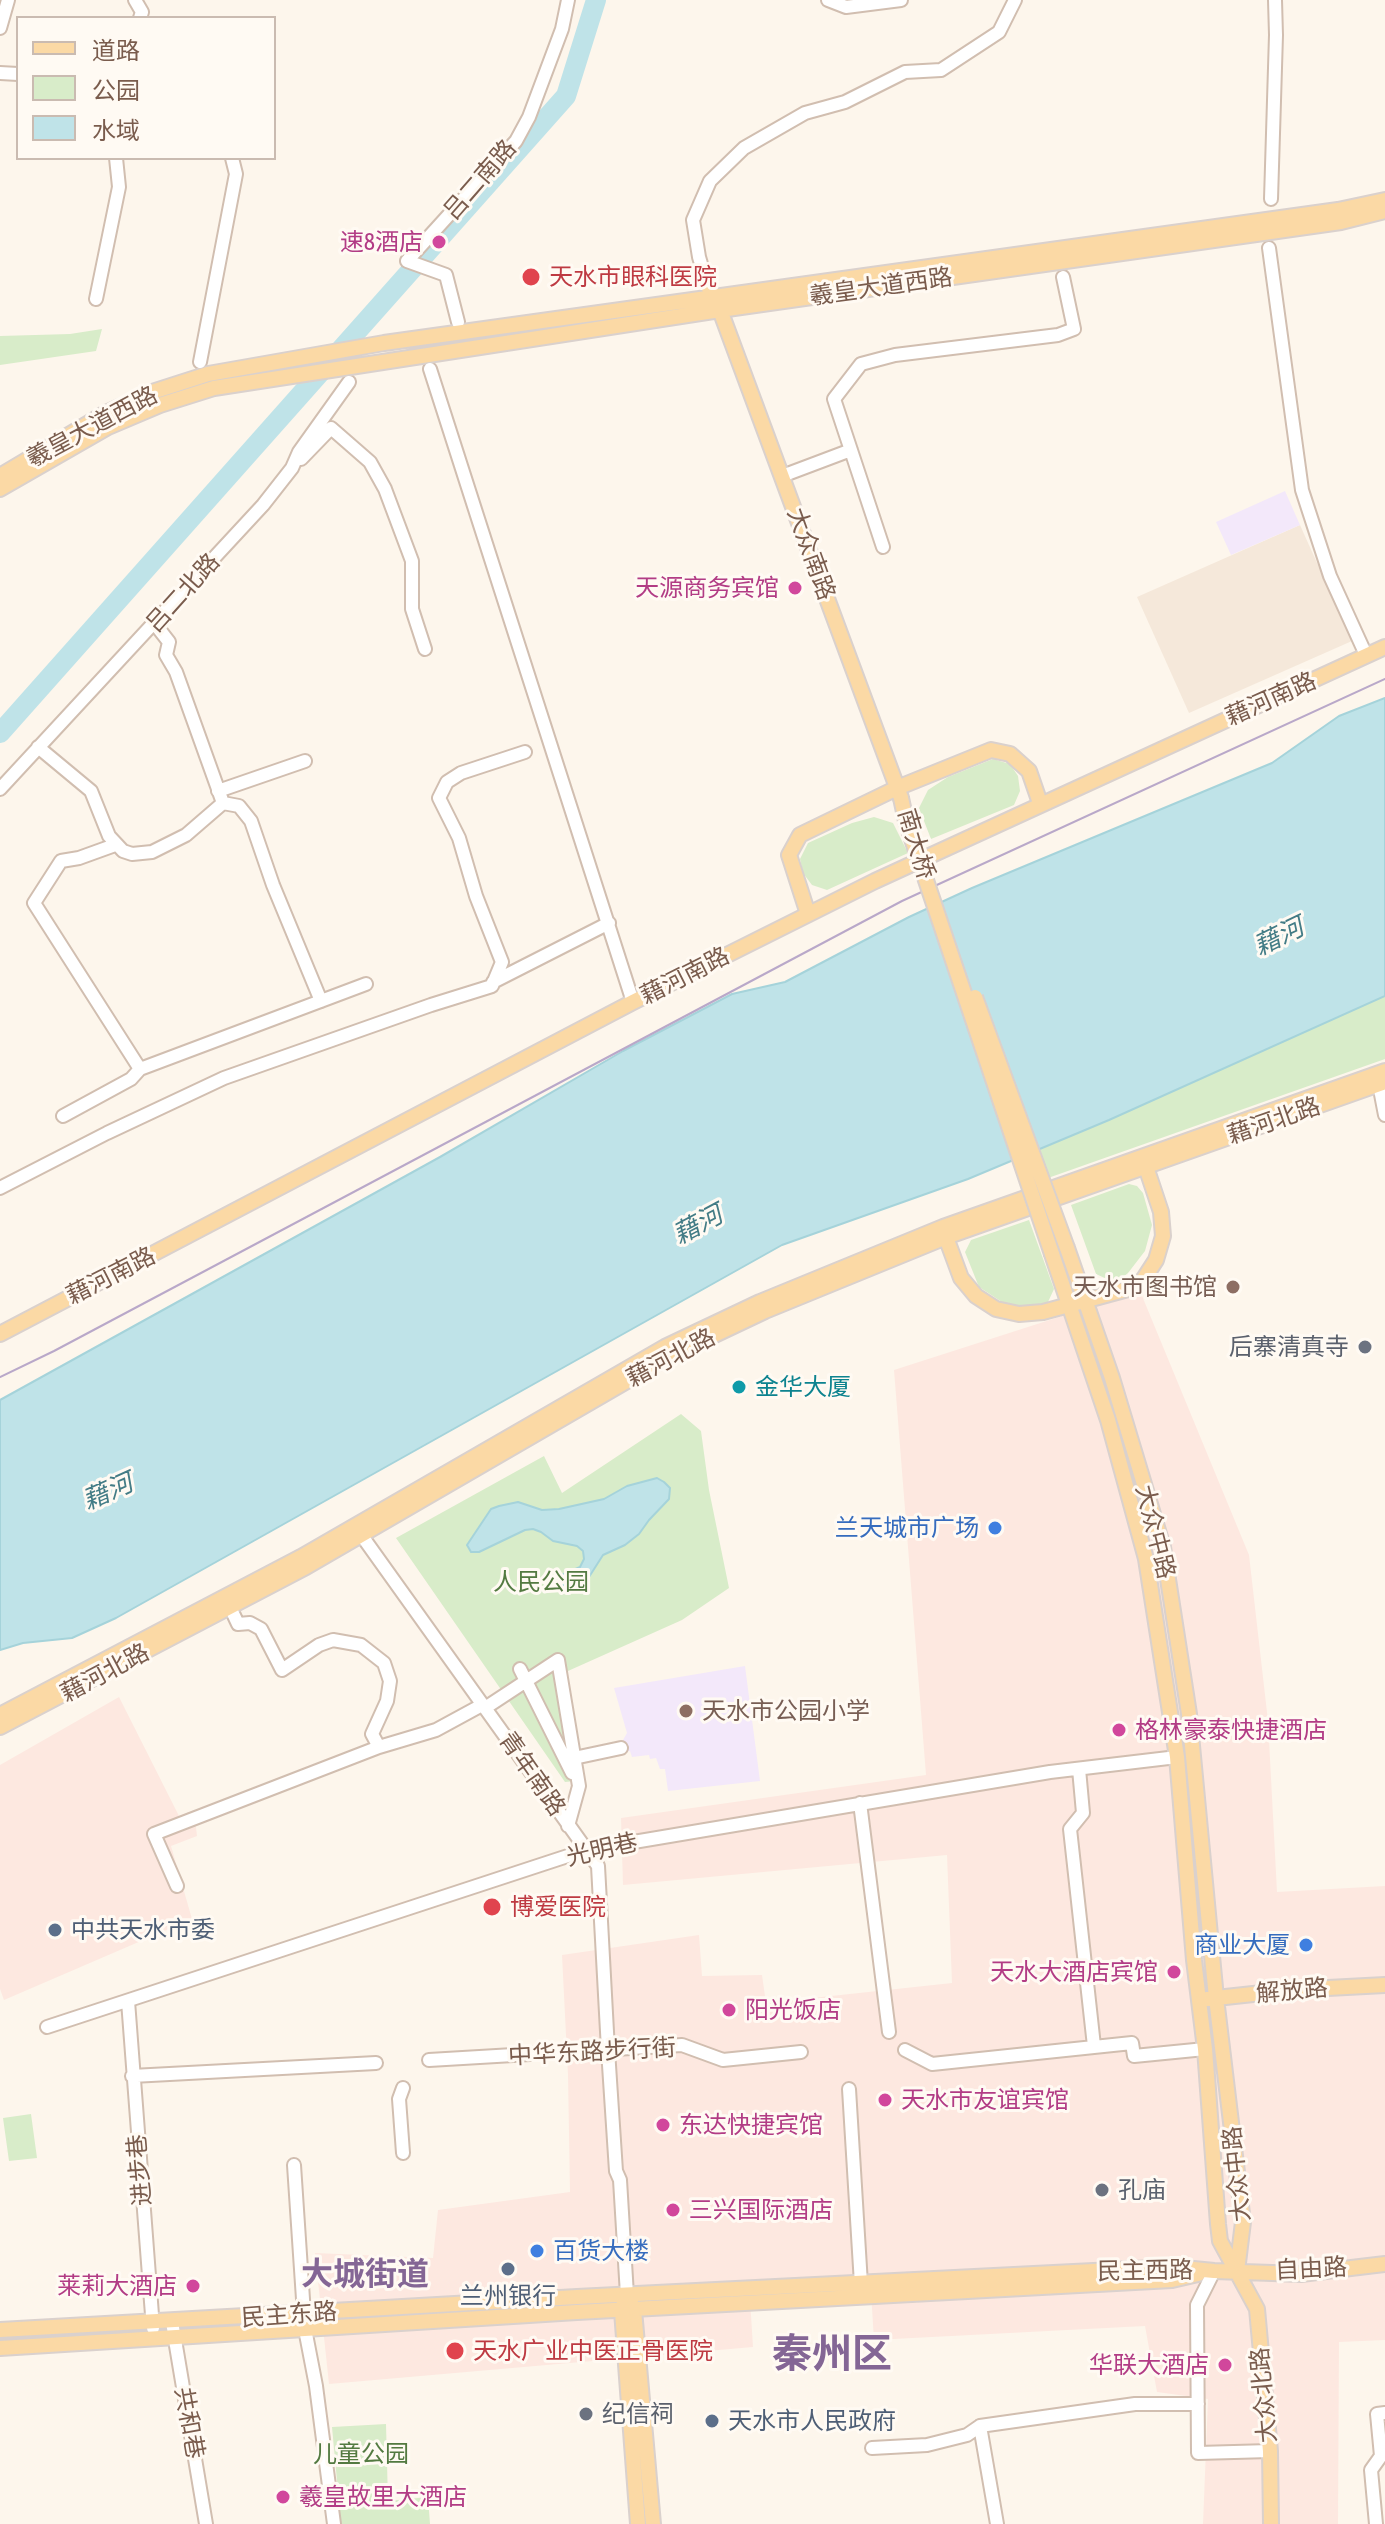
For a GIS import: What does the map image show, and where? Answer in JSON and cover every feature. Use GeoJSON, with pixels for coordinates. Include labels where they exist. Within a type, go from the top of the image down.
{"type":"FeatureCollection","features":[{"type":"Feature","properties":{"kind":"main road","name":"羲皇大道西路"},"geometry":{"type":"LineString","coordinates":[[0,489],[108,427],[160,405],[214,388],[717,304],[1338,210],[1385,200]]}},
{"type":"Feature","properties":{"kind":"main road","name":"羲皇大道西路"},"geometry":{"type":"LineString","coordinates":[[0,476],[104,414],[152,392],[208,374],[384,343],[717,304],[1341,222],[1385,211]]}},
{"type":"Feature","properties":{"kind":"main road","name":"大众南路"},"geometry":{"type":"LineString","coordinates":[[707,284],[782,476],[899,793]]}},
{"type":"Feature","properties":{"kind":"main road","name":"藉河南路"},"geometry":{"type":"LineString","coordinates":[[0,1334],[633,1002],[808,914],[1040,803],[1385,647]]}},
{"type":"Feature","properties":{"kind":"main road"},"geometry":{"type":"LineString","coordinates":[[808,914],[789,855],[800,835],[991,750],[1010,754],[1029,771],[1040,803]]}},
{"type":"Feature","properties":{"kind":"main road","name":"南大桥"},"geometry":{"type":"LineString","coordinates":[[899,793],[1067,1248]]}},
{"type":"Feature","properties":{"kind":"main road","name":"南大桥"},"geometry":{"type":"LineString","coordinates":[[899,793],[1052,1254]]}},
{"type":"Feature","properties":{"kind":"main road","name":"藉河北路"},"geometry":{"type":"LineString","coordinates":[[0,1715],[358,1530],[670,1356],[765,1311],[944,1232],[1383,1079]]}},
{"type":"Feature","properties":{"kind":"main road"},"geometry":{"type":"LineString","coordinates":[[944,1232],[961,1278],[976,1296],[996,1309],[1019,1314],[1043,1312],[1128,1289],[1143,1280],[1156,1260],[1163,1236],[1161,1212],[1144,1162]]}},
{"type":"Feature","properties":{"kind":"main road","name":"大众中路"},"geometry":{"type":"LineString","coordinates":[[1067,1248],[1163,1547],[1189,1714],[1216,1998],[1243,2222],[1237,2271]]}},
{"type":"Feature","properties":{"kind":"main road","name":"大众中路"},"geometry":{"type":"LineString","coordinates":[[1052,1254],[1108,1420],[1146,1559],[1177,1757],[1220,2241],[1237,2271]]}},
{"type":"Feature","properties":{"kind":"main road","name":"藉河北路"},"geometry":{"type":"LineString","coordinates":[[0,1727],[230,1607],[358,1530]]}},
{"type":"Feature","properties":{"kind":"main road","name":"解放路"},"geometry":{"type":"LineString","coordinates":[[1198,2000],[1290,1990],[1385,1985]]}},
{"type":"Feature","properties":{"kind":"main road","name":"自由路"},"geometry":{"type":"LineString","coordinates":[[1214,2271],[1301,2274],[1385,2264]]}},
{"type":"Feature","properties":{"kind":"main road","name":"民主西路"},"geometry":{"type":"LineString","coordinates":[[627,2295],[1173,2267],[1214,2271]]}},
{"type":"Feature","properties":{"kind":"main road","name":"民主西路"},"geometry":{"type":"LineString","coordinates":[[628,2311],[1172,2280],[1214,2271]]}},
{"type":"Feature","properties":{"kind":"main road","name":"大众北路"},"geometry":{"type":"LineString","coordinates":[[1237,2271],[1257,2309],[1270,2451],[1271,2524]]}},
{"type":"Feature","properties":{"kind":"main road"},"geometry":{"type":"LineString","coordinates":[[627,2295],[638,2524]]}},
{"type":"Feature","properties":{"kind":"main road","name":"民主东路"},"geometry":{"type":"LineString","coordinates":[[0,2330],[174,2330],[627,2295]]}},
{"type":"Feature","properties":{"kind":"main road"},"geometry":{"type":"LineString","coordinates":[[628,2311],[653,2524]]}},
{"type":"Feature","properties":{"kind":"main road","name":"民主东路"},"geometry":{"type":"LineString","coordinates":[[304,2321],[628,2311]]}},
{"type":"Feature","properties":{"kind":"main road","name":"民主东路"},"geometry":{"type":"LineString","coordinates":[[0,2348],[153,2331]]}},
{"type":"Feature","properties":{"kind":"street"},"geometry":{"type":"LineString","coordinates":[[0,28],[8,0]]}},
{"type":"Feature","properties":{"kind":"street","name":"吕二南路"},"geometry":{"type":"LineString","coordinates":[[458,322],[446,275],[411,262],[516,141],[529,117],[562,29],[568,0]]}},
{"type":"Feature","properties":{"kind":"street"},"geometry":{"type":"LineString","coordinates":[[828,0],[846,7],[901,0]]}},
{"type":"Feature","properties":{"kind":"street"},"geometry":{"type":"LineString","coordinates":[[707,284],[693,220],[710,181],[744,148],[805,113],[845,102],[905,72],[941,70],[999,32],[1015,0]]}},
{"type":"Feature","properties":{"kind":"street"},"geometry":{"type":"LineString","coordinates":[[1271,199],[1275,0]]}},
{"type":"Feature","properties":{"kind":"street"},"geometry":{"type":"LineString","coordinates":[[96,299],[119,187],[116,160]]}},
{"type":"Feature","properties":{"kind":"street"},"geometry":{"type":"LineString","coordinates":[[200,362],[236,174],[232,160]]}},
{"type":"Feature","properties":{"kind":"street"},"geometry":{"type":"LineString","coordinates":[[1269,248],[1302,490],[1330,576],[1366,655]]}},
{"type":"Feature","properties":{"kind":"street"},"geometry":{"type":"LineString","coordinates":[[883,547],[834,399],[861,364],[895,355],[1058,335],[1074,329],[1063,277]]}},
{"type":"Feature","properties":{"kind":"street"},"geometry":{"type":"LineString","coordinates":[[430,369],[633,1002]]}},
{"type":"Feature","properties":{"kind":"street","name":"吕二北路"},"geometry":{"type":"LineString","coordinates":[[0,789],[263,505],[292,468],[299,452],[349,382]]}},
{"type":"Feature","properties":{"kind":"street"},"geometry":{"type":"LineString","coordinates":[[292,468],[331,428],[370,462],[385,489],[412,561],[412,609],[425,649]]}},
{"type":"Feature","properties":{"kind":"street"},"geometry":{"type":"LineString","coordinates":[[782,476],[851,450]]}},
{"type":"Feature","properties":{"kind":"street"},"geometry":{"type":"LineString","coordinates":[[155,624],[169,642],[166,655],[176,672],[220,797],[239,806],[251,821],[273,885],[321,1001]]}},
{"type":"Feature","properties":{"kind":"street"},"geometry":{"type":"LineString","coordinates":[[38,747],[91,791],[115,845],[132,854],[152,852],[186,835],[220,797],[305,761]]}},
{"type":"Feature","properties":{"kind":"street"},"geometry":{"type":"LineString","coordinates":[[0,1188],[224,1078],[492,986],[502,962],[476,896],[459,838],[439,798],[447,782],[461,773],[525,752]]}},
{"type":"Feature","properties":{"kind":"street"},"geometry":{"type":"LineString","coordinates":[[115,845],[61,861],[34,903],[140,1069]]}},
{"type":"Feature","properties":{"kind":"street"},"geometry":{"type":"LineString","coordinates":[[493,982],[609,923]]}},
{"type":"Feature","properties":{"kind":"street"},"geometry":{"type":"LineString","coordinates":[[63,1116],[131,1079],[140,1069],[366,984]]}},
{"type":"Feature","properties":{"kind":"street"},"geometry":{"type":"LineString","coordinates":[[1383,1079],[1385,1115]]}},
{"type":"Feature","properties":{"kind":"street","name":"青年南路"},"geometry":{"type":"LineString","coordinates":[[358,1530],[598,1866],[616,2171],[620,2180],[627,2295]]}},
{"type":"Feature","properties":{"kind":"street"},"geometry":{"type":"LineString","coordinates":[[230,1607],[238,1624],[250,1623],[261,1629],[282,1670],[319,1645],[333,1640],[354,1642],[384,1663],[390,1681],[387,1701],[372,1734],[379,1747]]}},
{"type":"Feature","properties":{"kind":"street"},"geometry":{"type":"LineString","coordinates":[[177,1886],[154,1834],[379,1747],[436,1730],[484,1706],[523,1675],[558,1660],[579,1786],[568,1826]]}},
{"type":"Feature","properties":{"kind":"street"},"geometry":{"type":"LineString","coordinates":[[523,1675],[579,1786]]}},
{"type":"Feature","properties":{"kind":"street"},"geometry":{"type":"LineString","coordinates":[[574,1758],[621,1748]]}},
{"type":"Feature","properties":{"kind":"street","name":"光明巷"},"geometry":{"type":"LineString","coordinates":[[47,2027],[586,1850],[860,1803],[1177,1757]]}},
{"type":"Feature","properties":{"kind":"street"},"geometry":{"type":"LineString","coordinates":[[1079,1769],[1083,1813],[1070,1829],[1094,2046]]}},
{"type":"Feature","properties":{"kind":"street"},"geometry":{"type":"LineString","coordinates":[[860,1803],[889,2032]]}},
{"type":"Feature","properties":{"kind":"street","name":"进步巷"},"geometry":{"type":"LineString","coordinates":[[128,2001],[153,2331]]}},
{"type":"Feature","properties":{"kind":"street"},"geometry":{"type":"LineString","coordinates":[[905,2050],[932,2064],[1132,2043],[1134,2056],[1205,2049]]}},
{"type":"Feature","properties":{"kind":"street","name":"中华东路步行街"},"geometry":{"type":"LineString","coordinates":[[429,2060],[682,2045],[723,2060],[801,2052]]}},
{"type":"Feature","properties":{"kind":"street"},"geometry":{"type":"LineString","coordinates":[[132,2076],[376,2063]]}},
{"type":"Feature","properties":{"kind":"street"},"geometry":{"type":"LineString","coordinates":[[403,2088],[399,2099],[403,2153]]}},
{"type":"Feature","properties":{"kind":"street"},"geometry":{"type":"LineString","coordinates":[[849,2089],[861,2284]]}},
{"type":"Feature","properties":{"kind":"street"},"geometry":{"type":"LineString","coordinates":[[294,2165],[304,2321],[334,2524]]}},
{"type":"Feature","properties":{"kind":"street"},"geometry":{"type":"LineString","coordinates":[[1214,2271],[1197,2305],[1198,2453],[1270,2451]]}},
{"type":"Feature","properties":{"kind":"street","name":"共和巷"},"geometry":{"type":"LineString","coordinates":[[174,2330],[206,2524]]}},
{"type":"Feature","properties":{"kind":"street"},"geometry":{"type":"LineString","coordinates":[[872,2448],[927,2445],[967,2435],[980,2426],[1135,2404],[1198,2404]]}},
{"type":"Feature","properties":{"kind":"street"},"geometry":{"type":"LineString","coordinates":[[1376,2524],[1371,2470],[1381,2456],[1377,2414],[1385,2413]]}},
{"type":"Feature","properties":{"kind":"street"},"geometry":{"type":"LineString","coordinates":[[980,2426],[997,2524]]}},
{"type":"Feature","properties":{"kind":"shaded area"},"geometry":{"type":"Polygon","coordinates":[[[1285,491],[1300,525],[1231,555],[1216,522],[1285,491]]]}},
{"type":"Feature","properties":{"kind":"shaded area"},"geometry":{"type":"Polygon","coordinates":[[[1300,525],[1352,641],[1189,713],[1137,597],[1300,525]]]}},
{"type":"Feature","properties":{"kind":"shaded area"},"geometry":{"type":"Polygon","coordinates":[[[1140,1291],[1249,1555],[1268,1721],[1277,1892],[1385,1886],[1385,2340],[1339,2342],[1338,2524],[1203,2524],[1208,2399],[1157,2392],[1145,2326],[874,2340],[870,2277],[749,2284],[753,2347],[329,2384],[315,2253],[433,2258],[438,2210],[570,2192],[562,1955],[699,1935],[702,1976],[762,1975],[766,2003],[952,1983],[947,1855],[623,1885],[621,1818],[926,1775],[894,1370],[1140,1291]]]}},
{"type":"Feature","properties":{"kind":"shaded area","name":"天水市公园小学"},"geometry":{"type":"Polygon","coordinates":[[[745,1666],[760,1781],[668,1791],[665,1769],[660,1769],[656,1758],[650,1759],[649,1755],[632,1757],[630,1751],[625,1752],[623,1740],[627,1733],[614,1688],[745,1666]]]}},
{"type":"Feature","properties":{"kind":"shaded area"},"geometry":{"type":"Polygon","coordinates":[[[119,1697],[179,1816],[194,1810],[197,1836],[171,1846],[192,1919],[4,2000],[0,1989],[0,1765],[119,1697]]]}},
{"type":"Feature","properties":{"kind":"green space"},"geometry":{"type":"Polygon","coordinates":[[[102,329],[96,351],[0,365],[0,336],[70,334],[102,329]]]}},
{"type":"Feature","properties":{"kind":"green space"},"geometry":{"type":"Polygon","coordinates":[[[993,759],[1010,764],[1018,776],[1020,791],[1014,805],[931,839],[919,808],[928,790],[948,777],[993,759]]]}},
{"type":"Feature","properties":{"kind":"green space"},"geometry":{"type":"Polygon","coordinates":[[[874,817],[893,823],[908,853],[827,890],[812,885],[803,873],[800,859],[808,843],[852,823],[874,817]]]}},
{"type":"Feature","properties":{"kind":"green space"},"geometry":{"type":"Polygon","coordinates":[[[1385,996],[1385,1059],[1048,1178],[1037,1150],[1385,996]]]}},
{"type":"Feature","properties":{"kind":"green space"},"geometry":{"type":"Polygon","coordinates":[[[1129,1184],[1137,1186],[1143,1193],[1152,1225],[1145,1251],[1128,1273],[1109,1280],[1096,1274],[1071,1205],[1129,1184]]]}},
{"type":"Feature","properties":{"kind":"green space"},"geometry":{"type":"Polygon","coordinates":[[[1029,1220],[1054,1289],[1048,1302],[1028,1309],[1002,1302],[979,1287],[965,1252],[971,1240],[1029,1220]]]}},
{"type":"Feature","properties":{"kind":"green space","name":"人民公园"},"geometry":{"type":"Polygon","coordinates":[[[681,1414],[701,1431],[709,1490],[729,1588],[682,1620],[559,1675],[576,1781],[565,1782],[396,1538],[544,1456],[562,1493],[681,1414]]]}},
{"type":"Feature","properties":{"kind":"green space"},"geometry":{"type":"Polygon","coordinates":[[[31,2114],[37,2158],[9,2161],[3,2118],[31,2114]]]}},
{"type":"Feature","properties":{"kind":"green space","name":"儿童公园"},"geometry":{"type":"Polygon","coordinates":[[[386,2424],[388,2501],[428,2497],[430,2524],[341,2524],[332,2427],[386,2424]]]}},
{"type":"Feature","properties":{"kind":"water","name":"藉河"},"geometry":{"type":"Polygon","coordinates":[[[1385,698],[1385,996],[1109,1120],[968,1179],[782,1245],[116,1618],[72,1638],[23,1643],[0,1650],[0,1400],[440,1157],[623,1051],[732,994],[785,982],[972,888],[1272,763],[1339,716],[1385,698]]]}},
{"type":"Feature","properties":{"kind":"water"},"geometry":{"type":"Polygon","coordinates":[[[657,1478],[670,1488],[669,1499],[639,1534],[625,1545],[603,1555],[589,1577],[582,1581],[551,1590],[544,1588],[548,1581],[580,1567],[584,1559],[583,1551],[577,1546],[553,1541],[533,1529],[479,1552],[471,1552],[467,1545],[491,1509],[499,1506],[518,1502],[542,1510],[559,1509],[604,1499],[627,1486],[657,1478]]]}},
{"type":"Feature","properties":{"kind":"waterway"},"geometry":{"type":"LineString","coordinates":[[0,733],[566,96],[596,0]]}},
{"type":"Feature","properties":{"kind":"tram line"},"geometry":{"type":"LineString","coordinates":[[0,1377],[902,901],[1385,679]]}},
{"type":"Feature","properties":{"kind":"place","name":"速8酒店"},"geometry":{"type":"Point","coordinates":[439,242]}},
{"type":"Feature","properties":{"kind":"place","name":"天水市眼科医院"},"geometry":{"type":"Point","coordinates":[531,277]}},
{"type":"Feature","properties":{"kind":"place","name":"天源商务宾馆"},"geometry":{"type":"Point","coordinates":[795,588]}},
{"type":"Feature","properties":{"kind":"place","name":"天水市图书馆"},"geometry":{"type":"Point","coordinates":[1233,1287]}},
{"type":"Feature","properties":{"kind":"place","name":"后寨清真寺"},"geometry":{"type":"Point","coordinates":[1365,1347]}},
{"type":"Feature","properties":{"kind":"place","name":"金华大厦"},"geometry":{"type":"Point","coordinates":[739,1387]}},
{"type":"Feature","properties":{"kind":"place","name":"兰天城市广场"},"geometry":{"type":"Point","coordinates":[995,1528]}},
{"type":"Feature","properties":{"kind":"place","name":"天水市公园小学"},"geometry":{"type":"Point","coordinates":[686,1711]}},
{"type":"Feature","properties":{"kind":"place","name":"格林豪泰快捷酒店"},"geometry":{"type":"Point","coordinates":[1119,1730]}},
{"type":"Feature","properties":{"kind":"place","name":"博爱医院"},"geometry":{"type":"Point","coordinates":[492,1907]}},
{"type":"Feature","properties":{"kind":"place","name":"中共天水市委"},"geometry":{"type":"Point","coordinates":[55,1930]}},
{"type":"Feature","properties":{"kind":"place","name":"商业大厦"},"geometry":{"type":"Point","coordinates":[1306,1945]}},
{"type":"Feature","properties":{"kind":"place","name":"天水大酒店宾馆"},"geometry":{"type":"Point","coordinates":[1174,1972]}},
{"type":"Feature","properties":{"kind":"place","name":"阳光饭店"},"geometry":{"type":"Point","coordinates":[729,2010]}},
{"type":"Feature","properties":{"kind":"place","name":"天水市友谊宾馆"},"geometry":{"type":"Point","coordinates":[885,2100]}},
{"type":"Feature","properties":{"kind":"place","name":"东达快捷宾馆"},"geometry":{"type":"Point","coordinates":[663,2125]}},
{"type":"Feature","properties":{"kind":"place","name":"孔庙"},"geometry":{"type":"Point","coordinates":[1102,2190]}},
{"type":"Feature","properties":{"kind":"place","name":"三兴国际酒店"},"geometry":{"type":"Point","coordinates":[673,2210]}},
{"type":"Feature","properties":{"kind":"place","name":"百货大楼"},"geometry":{"type":"Point","coordinates":[537,2251]}},
{"type":"Feature","properties":{"kind":"place","name":"兰州银行"},"geometry":{"type":"Point","coordinates":[508,2269]}},
{"type":"Feature","properties":{"kind":"place","name":"莱莉大酒店"},"geometry":{"type":"Point","coordinates":[193,2286]}},
{"type":"Feature","properties":{"kind":"place","name":"天水广业中医正骨医院"},"geometry":{"type":"Point","coordinates":[455,2351]}},
{"type":"Feature","properties":{"kind":"place","name":"华联大酒店"},"geometry":{"type":"Point","coordinates":[1225,2365]}},
{"type":"Feature","properties":{"kind":"place","name":"纪信祠"},"geometry":{"type":"Point","coordinates":[586,2414]}},
{"type":"Feature","properties":{"kind":"place","name":"天水市人民政府"},"geometry":{"type":"Point","coordinates":[712,2421]}},
{"type":"Feature","properties":{"kind":"place","name":"羲皇故里大酒店"},"geometry":{"type":"Point","coordinates":[283,2497]}},
{"type":"Feature","properties":{"kind":"district","name":"大城街道"},"geometry":{"type":"Point","coordinates":[365,2275]}},
{"type":"Feature","properties":{"kind":"district","name":"秦州区"},"geometry":{"type":"Point","coordinates":[832,2354]}}]}
